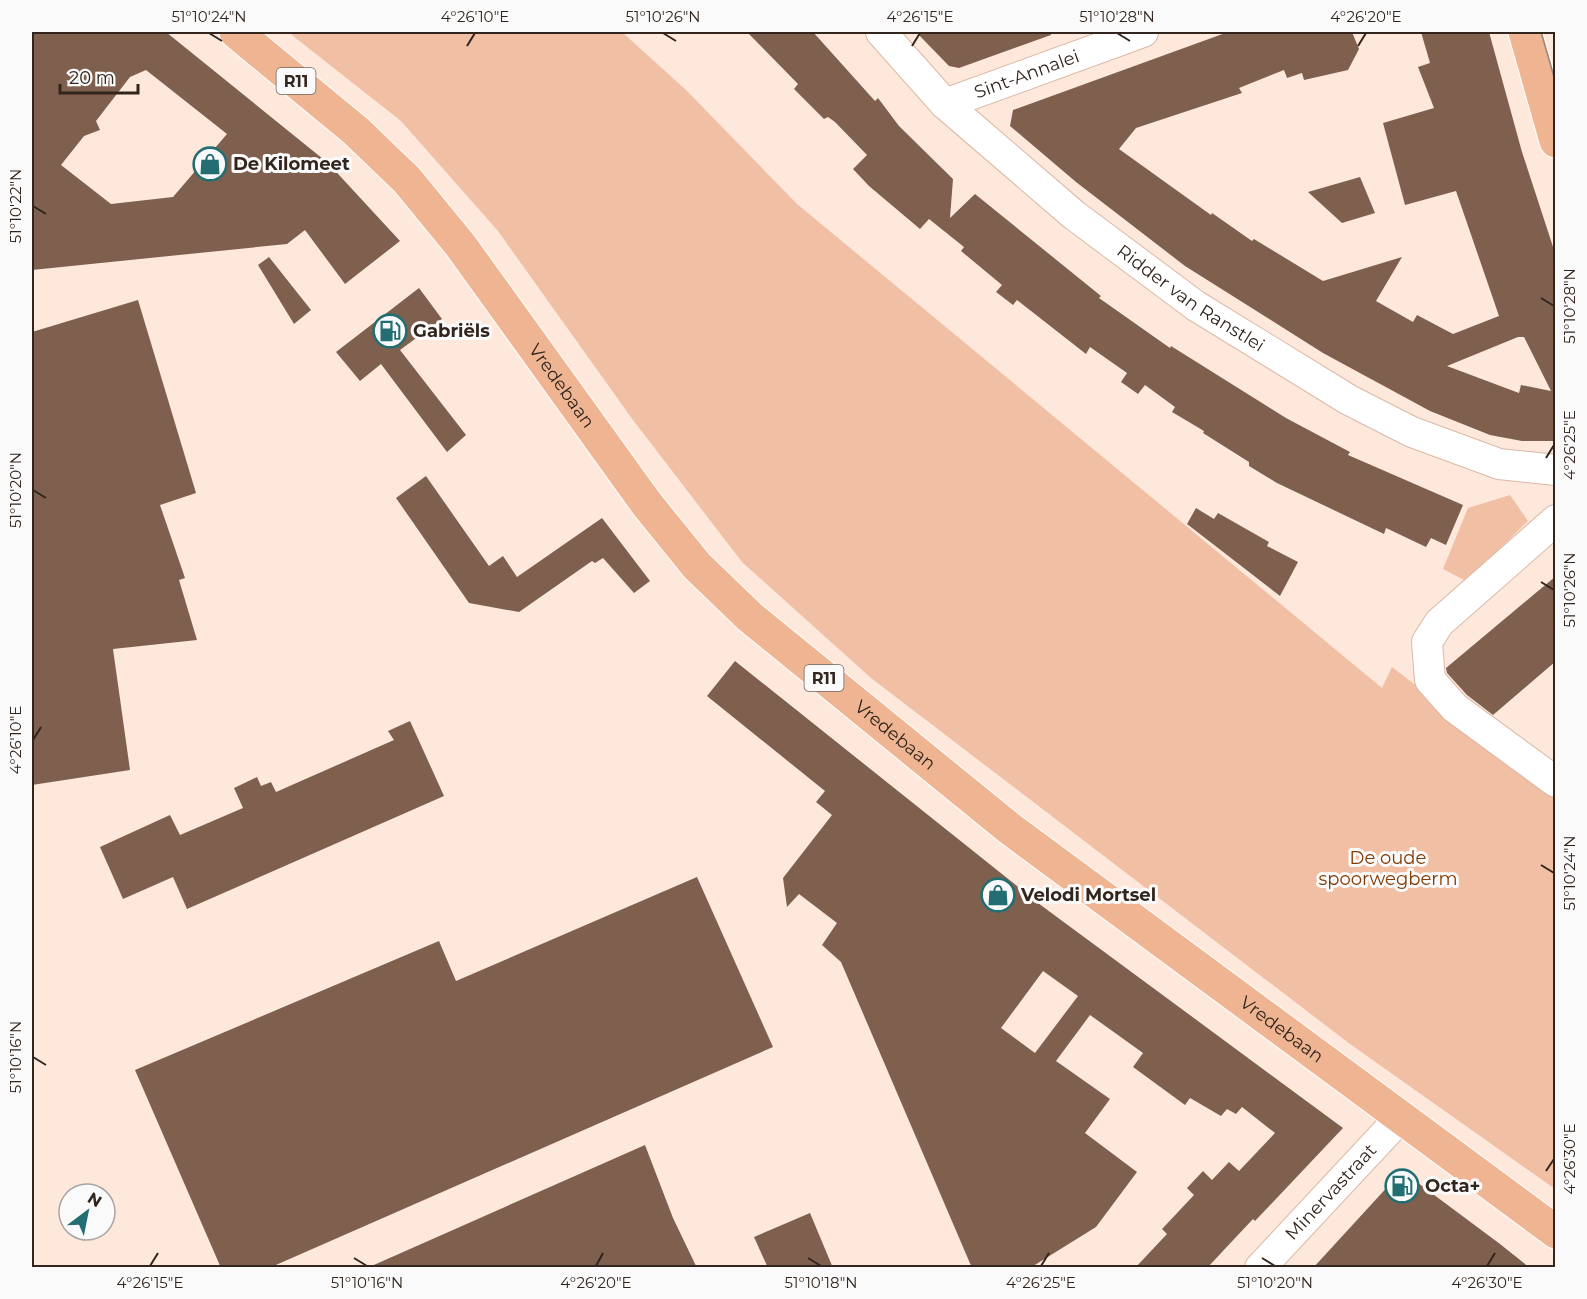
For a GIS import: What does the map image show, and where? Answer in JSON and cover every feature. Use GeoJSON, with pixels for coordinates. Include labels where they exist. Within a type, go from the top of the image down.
{"type":"FeatureCollection","features":[{"type":"Feature","properties":{"kind":"main road","name":"Vredebaan"},"geometry":{"type":"LineString","coordinates":[[236,32],[356,131],[407,180],[461,246],[646,502],[697,566],[750,617],[1009,828],[1556,1232]]}},
{"type":"Feature","properties":{"kind":"main road"},"geometry":{"type":"LineString","coordinates":[[1525,32],[1556,141]]}},
{"type":"Feature","properties":{"kind":"street","name":"Ridder van Ranstlei"},"geometry":{"type":"LineString","coordinates":[[881,32],[945,104],[1074,215],[1196,306],[1349,400],[1412,432],[1474,457],[1499,464],[1556,470]]}},
{"type":"Feature","properties":{"kind":"street","name":"Sint-Annalei"},"geometry":{"type":"LineString","coordinates":[[945,104],[1143,32]]}},
{"type":"Feature","properties":{"kind":"street"},"geometry":{"type":"LineString","coordinates":[[1556,520],[1439,623],[1427,642],[1430,680],[1442,694],[1455,708],[1556,782]]}},
{"type":"Feature","properties":{"kind":"street","name":"Minervastraat"},"geometry":{"type":"LineString","coordinates":[[1260,1268],[1400,1118]]}},
{"type":"Feature","properties":{"kind":"green space","name":"De oude spoorwegberm"},"geometry":{"type":"Polygon","coordinates":[[[288,32],[622,32],[686,90],[797,204],[1382,688],[1392,667],[1555,792],[1555,1189],[1350,1044],[871,678],[742,562],[633,420],[498,231],[401,121],[288,32]]]}},
{"type":"Feature","properties":{"kind":"green space"},"geometry":{"type":"Polygon","coordinates":[[[1510,495],[1528,521],[1466,581],[1443,569],[1468,508],[1510,495]]]}},
{"type":"Feature","properties":{"kind":"building"},"geometry":{"type":"Polygon","coordinates":[[[32,32],[166,32],[328,163],[400,241],[345,284],[305,230],[287,244],[32,270],[32,32]],[[146,70],[130,77],[96,121],[100,130],[84,136],[61,165],[111,204],[173,197],[227,134],[146,70]]]}},
{"type":"Feature","properties":{"kind":"building"},"geometry":{"type":"Polygon","coordinates":[[[747,32],[813,32],[875,101],[878,98],[899,126],[953,179],[950,218],[975,194],[1101,296],[1099,298],[1170,348],[1171,346],[1286,418],[1350,452],[1348,455],[1463,505],[1446,545],[1431,538],[1426,547],[1386,528],[1384,534],[1277,483],[1249,466],[1249,462],[1203,433],[1204,431],[1172,412],[1175,407],[1145,385],[1138,394],[1121,382],[1127,373],[1090,347],[1086,354],[1017,300],[1013,305],[996,292],[1002,285],[961,251],[964,247],[929,219],[920,229],[869,186],[853,169],[867,155],[835,122],[828,117],[824,119],[794,89],[798,84],[747,32]]]}},
{"type":"Feature","properties":{"kind":"building"},"geometry":{"type":"Polygon","coordinates":[[[916,32],[1051,32],[1051,35],[959,68],[949,66],[916,32]]]}},
{"type":"Feature","properties":{"kind":"building"},"geometry":{"type":"Polygon","coordinates":[[[1228,32],[1352,32],[1359,49],[1348,70],[1304,80],[1302,73],[1287,78],[1284,70],[1239,88],[1242,93],[1136,128],[1119,149],[1211,215],[1212,213],[1252,241],[1254,239],[1323,281],[1402,257],[1376,301],[1413,322],[1417,315],[1453,334],[1499,316],[1456,191],[1405,205],[1383,123],[1434,108],[1418,67],[1430,63],[1421,32],[1489,32],[1522,152],[1556,256],[1556,441],[1522,441],[1490,435],[1430,411],[1323,353],[1185,266],[1076,182],[1010,126],[1013,110],[1228,32]],[[1518,337],[1447,366],[1519,393],[1521,385],[1551,391],[1524,337],[1518,337]]]}},
{"type":"Feature","properties":{"kind":"building"},"geometry":{"type":"Polygon","coordinates":[[[1360,177],[1375,213],[1342,223],[1308,192],[1360,177]]]}},
{"type":"Feature","properties":{"kind":"building"},"geometry":{"type":"Polygon","coordinates":[[[269,257],[311,310],[294,324],[258,265],[269,257]]]}},
{"type":"Feature","properties":{"kind":"building"},"geometry":{"type":"Polygon","coordinates":[[[419,288],[442,319],[400,350],[466,435],[447,452],[381,364],[360,381],[336,352],[419,288]]]}},
{"type":"Feature","properties":{"kind":"building"},"geometry":{"type":"Polygon","coordinates":[[[138,300],[196,493],[160,505],[185,578],[179,580],[197,640],[113,649],[130,770],[32,785],[32,332],[138,300]]]}},
{"type":"Feature","properties":{"kind":"building"},"geometry":{"type":"Polygon","coordinates":[[[426,476],[489,566],[503,556],[517,577],[602,518],[650,581],[634,593],[603,558],[595,563],[592,561],[519,612],[469,603],[396,498],[426,476]]]}},
{"type":"Feature","properties":{"kind":"building"},"geometry":{"type":"Polygon","coordinates":[[[1196,508],[1214,519],[1218,513],[1269,542],[1267,546],[1298,562],[1280,596],[1187,524],[1196,508]]]}},
{"type":"Feature","properties":{"kind":"building"},"geometry":{"type":"Polygon","coordinates":[[[1556,576],[1556,661],[1493,715],[1467,695],[1447,673],[1446,668],[1556,576]]]}},
{"type":"Feature","properties":{"kind":"building"},"geometry":{"type":"Polygon","coordinates":[[[735,661],[1042,906],[1343,1128],[1207,1268],[1135,1268],[1167,1234],[1162,1229],[1194,1195],[1187,1188],[1203,1171],[1212,1180],[1229,1162],[1239,1171],[1275,1133],[1242,1107],[1236,1114],[1227,1109],[1221,1116],[1190,1098],[1185,1105],[1133,1067],[1143,1053],[1090,1015],[1056,1061],[1110,1099],[1085,1133],[1137,1172],[1096,1227],[1030,1268],[972,1268],[841,962],[822,945],[837,923],[799,894],[787,907],[783,878],[832,815],[816,802],[825,791],[707,696],[735,661]],[[1043,971],[1001,1028],[1035,1053],[1078,996],[1043,971]]]}},
{"type":"Feature","properties":{"kind":"building"},"geometry":{"type":"Polygon","coordinates":[[[410,721],[444,796],[187,909],[173,877],[123,899],[100,847],[170,815],[180,835],[243,808],[234,788],[257,777],[261,786],[271,782],[276,792],[394,740],[388,731],[410,721]]]}},
{"type":"Feature","properties":{"kind":"building"},"geometry":{"type":"Polygon","coordinates":[[[697,877],[773,1047],[269,1268],[221,1268],[135,1070],[439,941],[456,981],[697,877]]]}},
{"type":"Feature","properties":{"kind":"building"},"geometry":{"type":"Polygon","coordinates":[[[645,1145],[673,1218],[697,1268],[367,1268],[645,1145]]]}},
{"type":"Feature","properties":{"kind":"building"},"geometry":{"type":"Polygon","coordinates":[[[1402,1171],[1500,1244],[1530,1268],[1313,1268],[1402,1171]]]}},
{"type":"Feature","properties":{"kind":"building"},"geometry":{"type":"Polygon","coordinates":[[[810,1213],[833,1268],[768,1268],[754,1237],[810,1213]]]}},
{"type":"Feature","properties":{"kind":"tram line"},"geometry":{"type":"LineString","coordinates":[[1541,32],[1556,84]]}},
{"type":"Feature","properties":{"kind":"place","name":"De Kilomeet"},"geometry":{"type":"Point","coordinates":[210,164]}},
{"type":"Feature","properties":{"kind":"place","name":"Gabriëls"},"geometry":{"type":"Point","coordinates":[390,331]}},
{"type":"Feature","properties":{"kind":"place","name":"Velodi Mortsel"},"geometry":{"type":"Point","coordinates":[998,895]}},
{"type":"Feature","properties":{"kind":"place","name":"Octa+"},"geometry":{"type":"Point","coordinates":[1402,1186]}}]}
